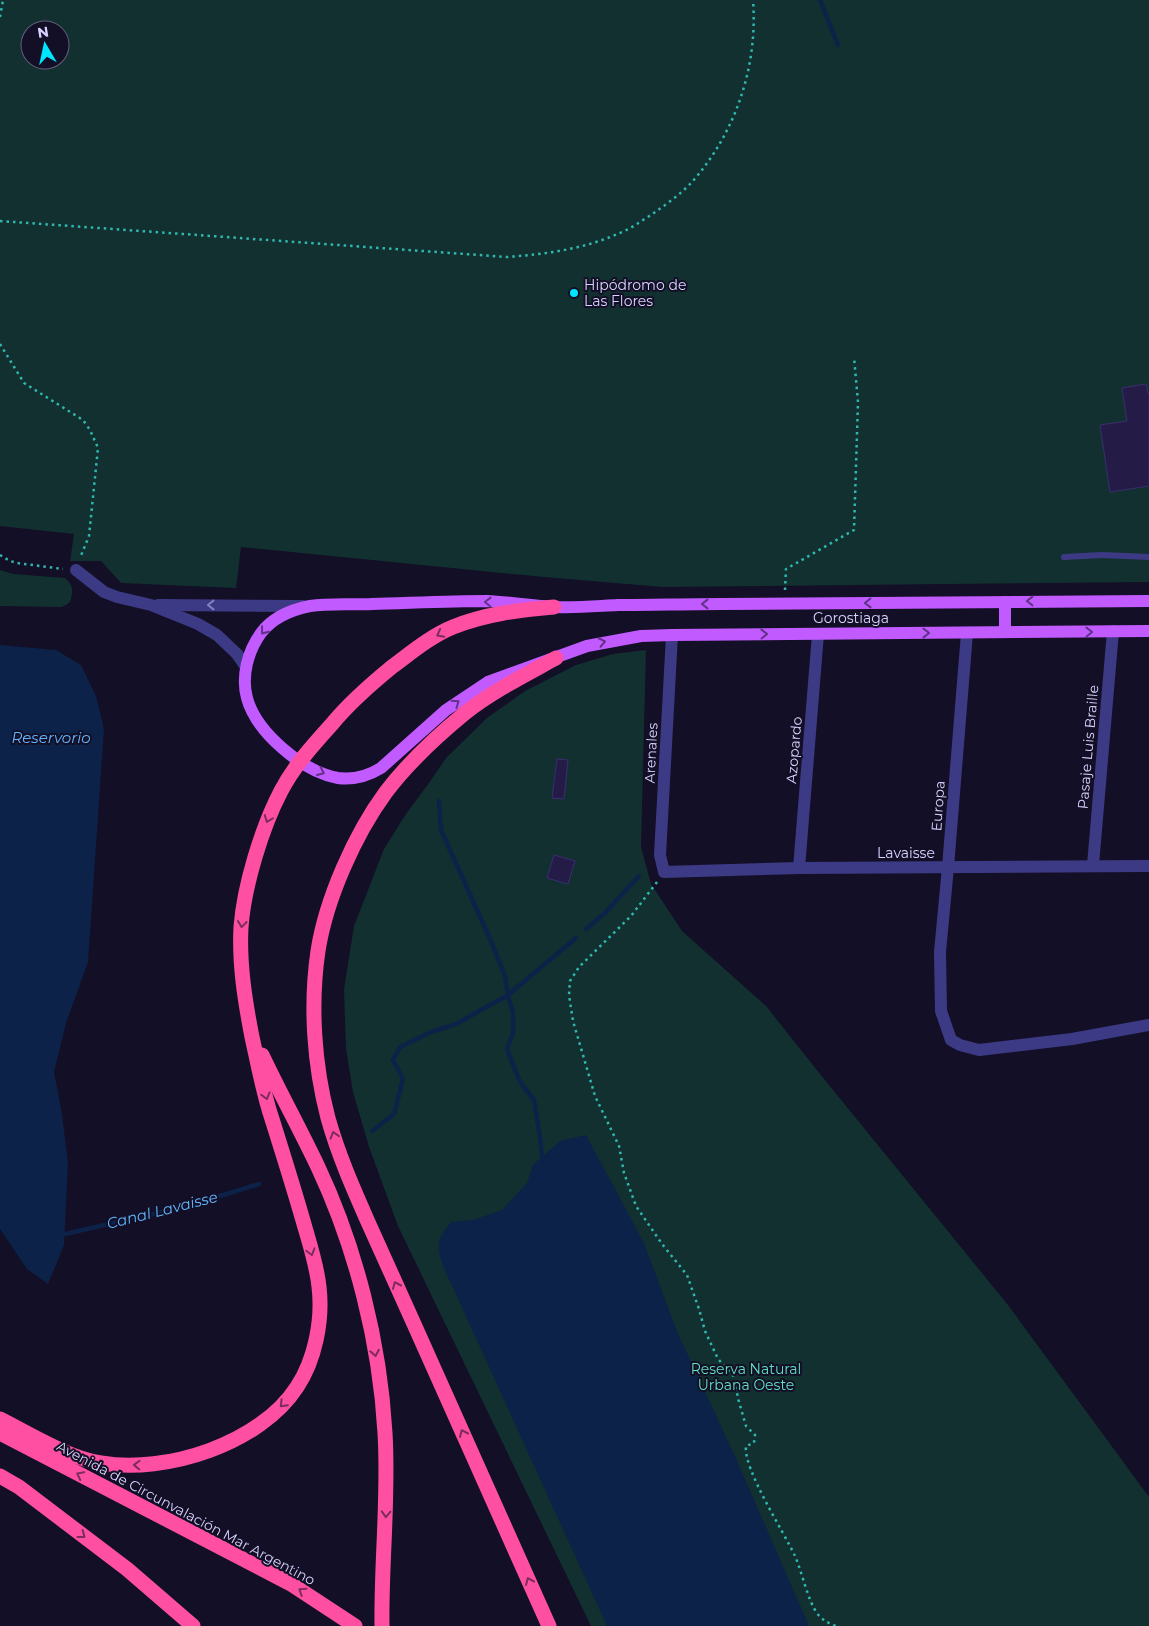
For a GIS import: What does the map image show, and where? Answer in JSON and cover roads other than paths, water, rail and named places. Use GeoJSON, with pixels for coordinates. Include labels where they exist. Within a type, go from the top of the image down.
{"type":"FeatureCollection","features":[{"type":"Feature","properties":{"kind":"highway"},"geometry":{"type":"LineString","coordinates":[[0,1419],[60,1450],[100,1463],[144,1466],[182,1459],[221,1447],[254,1429],[280,1408],[296,1390],[306,1372],[316,1340],[320,1314],[319,1287],[313,1258],[258,1067],[245,1000],[241,926],[245,901],[261,838],[281,790],[299,761],[339,715],[368,686],[413,650],[452,628],[491,615],[554,607]]}},
{"type":"Feature","properties":{"kind":"highway"},"geometry":{"type":"LineString","coordinates":[[549,1626],[340,1155],[328,1117],[320,1081],[315,1038],[314,996],[318,950],[331,900],[347,860],[387,791],[429,746],[468,711],[511,682],[556,658]]}},
{"type":"Feature","properties":{"kind":"highway"},"geometry":{"type":"LineString","coordinates":[[251,1031],[329,1192],[355,1267],[370,1324],[378,1370],[385,1432],[386,1507],[382,1626]]}},
{"type":"Feature","properties":{"kind":"highway","name":"Avenida de Circunvalación Mar Argentino"},"geometry":{"type":"LineString","coordinates":[[0,1433],[291,1584],[349,1621]]}},
{"type":"Feature","properties":{"kind":"highway"},"geometry":{"type":"LineString","coordinates":[[0,1476],[19,1487],[127,1569],[193,1626]]}},
{"type":"Feature","properties":{"kind":"main road","name":"Gorostiaga"},"geometry":{"type":"LineString","coordinates":[[1149,600],[554,607],[487,602],[312,606],[284,614],[269,624],[260,634],[251,650],[244,682],[246,697],[251,710],[276,744],[299,761],[327,775],[340,778],[354,778],[370,774],[381,768],[446,710],[488,682],[576,649],[605,642],[641,636],[672,635],[1149,631]]}},
{"type":"Feature","properties":{"kind":"main road"},"geometry":{"type":"LineString","coordinates":[[1005,602],[1005,632]]}},
{"type":"Feature","properties":{"kind":"street"},"geometry":{"type":"LineString","coordinates":[[76,570],[104,592],[150,605],[198,624],[217,635],[237,654],[246,666]]}},
{"type":"Feature","properties":{"kind":"street"},"geometry":{"type":"LineString","coordinates":[[150,605],[312,606]]}},
{"type":"Feature","properties":{"kind":"street","name":"Pasaje Luis Braille"},"geometry":{"type":"LineString","coordinates":[[1093,866],[1113,631]]}},
{"type":"Feature","properties":{"kind":"street","name":"Europa"},"geometry":{"type":"LineString","coordinates":[[967,633],[940,952],[942,1011],[951,1040],[965,1047],[979,1050],[1072,1039],[1149,1025]]}},
{"type":"Feature","properties":{"kind":"street","name":"Azopardo"},"geometry":{"type":"LineString","coordinates":[[799,868],[818,634]]}},
{"type":"Feature","properties":{"kind":"street","name":"Arenales"},"geometry":{"type":"LineString","coordinates":[[664,872],[660,855],[672,635]]}},
{"type":"Feature","properties":{"kind":"street","name":"Lavaisse"},"geometry":{"type":"LineString","coordinates":[[664,872],[799,868],[1149,866]]}},
{"type":"Feature","properties":{"kind":"lane"},"geometry":{"type":"LineString","coordinates":[[1064,557],[1102,555],[1149,557]]}},
{"type":"Feature","properties":{"kind":"water","name":"Reservorio"},"geometry":{"type":"Polygon","coordinates":[[[0,645],[56,650],[81,665],[96,696],[104,729],[88,962],[66,1023],[54,1072],[62,1114],[68,1164],[64,1245],[48,1284],[27,1269],[0,1229],[0,645]]]}},
{"type":"Feature","properties":{"kind":"water"},"geometry":{"type":"Polygon","coordinates":[[[586,1135],[644,1243],[678,1334],[734,1454],[809,1626],[607,1626],[443,1266],[439,1252],[439,1242],[451,1222],[473,1220],[502,1210],[527,1183],[533,1165],[560,1141],[586,1135]]]}},
{"type":"Feature","properties":{"kind":"waterway"},"geometry":{"type":"LineString","coordinates":[[820,0],[838,45]]}},
{"type":"Feature","properties":{"kind":"waterway"},"geometry":{"type":"LineString","coordinates":[[439,801],[441,830],[505,976],[513,1013],[513,1033],[507,1049],[520,1082],[534,1100],[542,1157]]}},
{"type":"Feature","properties":{"kind":"waterway","name":"Canal Lavaisse"},"geometry":{"type":"LineString","coordinates":[[586,929],[605,913],[639,876]]}},
{"type":"Feature","properties":{"kind":"waterway","name":"Canal Lavaisse"},"geometry":{"type":"LineString","coordinates":[[372,1131],[394,1114],[403,1079],[393,1060],[400,1047],[431,1032],[456,1024],[508,995],[576,938]]}},
{"type":"Feature","properties":{"kind":"waterway","name":"Canal Lavaisse"},"geometry":{"type":"LineString","coordinates":[[65,1234],[184,1207],[259,1184]]}},
{"type":"Feature","properties":{"kind":"place","name":"Hipódromo de Las Flores"},"geometry":{"type":"Point","coordinates":[574,293]}},
{"type":"Feature","properties":{"kind":"park label","name":"Reserva Natural Urbana Oeste"},"geometry":{"type":"Point","coordinates":[746,1378]}}]}
